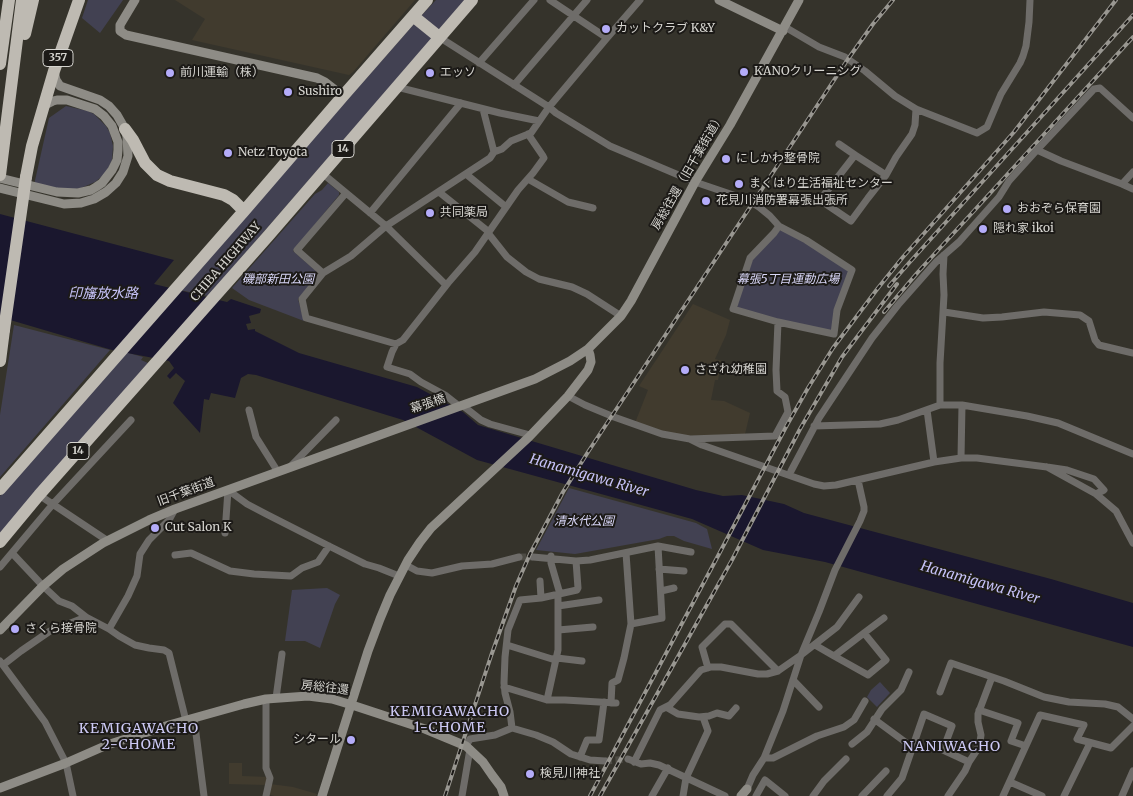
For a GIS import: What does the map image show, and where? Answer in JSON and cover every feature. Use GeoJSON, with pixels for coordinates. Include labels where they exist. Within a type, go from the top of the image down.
{"type":"FeatureCollection","features":[{"type":"Feature","properties":{"kind":"highway"},"geometry":{"type":"LineString","coordinates":[[0,64],[9,0]]}},
{"type":"Feature","properties":{"kind":"highway"},"geometry":{"type":"LineString","coordinates":[[0,174],[22,0]]}},
{"type":"Feature","properties":{"kind":"highway"},"geometry":{"type":"LineString","coordinates":[[12,75],[17,65],[33,0]]}},
{"type":"Feature","properties":{"kind":"highway","name":"357"},"geometry":{"type":"LineString","coordinates":[[0,361],[32,146],[54,71],[79,0]]}},
{"type":"Feature","properties":{"kind":"highway","name":"CHIBA HIGHWAY"},"geometry":{"type":"LineString","coordinates":[[0,489],[427,0]]}},
{"type":"Feature","properties":{"kind":"highway","name":"CHIBA HIGHWAY"},"geometry":{"type":"LineString","coordinates":[[0,542],[472,0]]}},
{"type":"Feature","properties":{"kind":"highway"},"geometry":{"type":"LineString","coordinates":[[413,16],[439,37]]}},
{"type":"Feature","properties":{"kind":"highway"},"geometry":{"type":"LineString","coordinates":[[125,129],[133,140],[144,163],[157,175],[170,181],[224,195],[244,211]]}},
{"type":"Feature","properties":{"kind":"street"},"geometry":{"type":"LineString","coordinates":[[136,0],[120,25],[120,31],[126,35],[317,78],[343,96]]}},
{"type":"Feature","properties":{"kind":"street"},"geometry":{"type":"LineString","coordinates":[[479,63],[534,0]]}},
{"type":"Feature","properties":{"kind":"street"},"geometry":{"type":"LineString","coordinates":[[550,0],[607,38]]}},
{"type":"Feature","properties":{"kind":"street"},"geometry":{"type":"LineString","coordinates":[[514,85],[587,0]]}},
{"type":"Feature","properties":{"kind":"street"},"geometry":{"type":"LineString","coordinates":[[396,344],[306,318],[302,299],[323,273],[351,256],[386,226],[490,158],[494,152],[502,149],[511,141],[531,133],[550,107],[640,0]]}},
{"type":"Feature","properties":{"kind":"street"},"geometry":{"type":"LineString","coordinates":[[719,0],[819,47],[845,57],[895,96],[916,109],[977,133],[987,127],[1001,94],[1020,63],[1026,46],[1030,0]]}},
{"type":"Feature","properties":{"kind":"street","name":"房総往還（旧千葉街道）"},"geometry":{"type":"LineString","coordinates":[[588,349],[621,316],[640,288],[695,182],[730,125],[799,0]]}},
{"type":"Feature","properties":{"kind":"street"},"geometry":{"type":"LineString","coordinates":[[439,37],[550,107],[556,114],[610,146],[695,182],[748,200],[765,211],[779,226],[806,240],[852,270],[837,310],[834,334],[778,322],[733,309],[750,258],[779,226]]}},
{"type":"Feature","properties":{"kind":"street"},"geometry":{"type":"LineString","coordinates":[[0,188],[64,204],[81,203],[101,196],[116,183],[127,162],[127,137],[117,115],[104,102],[60,86],[54,71]]}},
{"type":"Feature","properties":{"kind":"street"},"geometry":{"type":"LineString","coordinates":[[397,87],[539,121]]}},
{"type":"Feature","properties":{"kind":"street"},"geometry":{"type":"LineString","coordinates":[[791,471],[814,426],[872,338],[898,305],[936,262],[959,242],[1037,150],[1094,89],[1100,88],[1133,118]]}},
{"type":"Feature","properties":{"kind":"street"},"geometry":{"type":"LineString","coordinates":[[0,174],[57,192],[78,193],[91,190],[102,183],[112,170],[117,160],[118,142],[112,126],[104,116],[95,109],[67,100],[53,101],[43,106]]}},
{"type":"Feature","properties":{"kind":"street"},"geometry":{"type":"LineString","coordinates":[[370,213],[461,103]]}},
{"type":"Feature","properties":{"kind":"street"},"geometry":{"type":"LineString","coordinates":[[483,109],[494,152]]}},
{"type":"Feature","properties":{"kind":"street"},"geometry":{"type":"LineString","coordinates":[[855,155],[820,200],[851,221],[886,175],[896,156],[912,134],[915,125],[916,109]]}},
{"type":"Feature","properties":{"kind":"street"},"geometry":{"type":"LineString","coordinates":[[460,406],[535,379],[570,361],[588,349],[591,362],[588,370],[568,396],[529,436],[481,420],[410,374],[387,367],[396,344],[402,340],[446,284],[475,252],[518,190],[534,173],[544,158],[528,134]]}},
{"type":"Feature","properties":{"kind":"street"},"geometry":{"type":"LineString","coordinates":[[839,144],[886,175]]}},
{"type":"Feature","properties":{"kind":"street"},"geometry":{"type":"LineString","coordinates":[[1037,150],[1133,190]]}},
{"type":"Feature","properties":{"kind":"street"},"geometry":{"type":"LineString","coordinates":[[1122,184],[1133,172]]}},
{"type":"Feature","properties":{"kind":"street"},"geometry":{"type":"LineString","coordinates":[[322,173],[386,226],[446,284]]}},
{"type":"Feature","properties":{"kind":"street"},"geometry":{"type":"LineString","coordinates":[[466,174],[506,207]]}},
{"type":"Feature","properties":{"kind":"street"},"geometry":{"type":"LineString","coordinates":[[528,179],[568,202],[593,208]]}},
{"type":"Feature","properties":{"kind":"street"},"geometry":{"type":"LineString","coordinates":[[439,192],[489,233],[508,257],[526,272],[539,279],[587,294],[621,316]]}},
{"type":"Feature","properties":{"kind":"street"},"geometry":{"type":"LineString","coordinates":[[323,273],[297,250],[346,193]]}},
{"type":"Feature","properties":{"kind":"street"},"geometry":{"type":"LineString","coordinates":[[940,405],[940,363],[944,312],[944,255]]}},
{"type":"Feature","properties":{"kind":"street"},"geometry":{"type":"LineString","coordinates":[[944,312],[982,318],[1044,312],[1080,315],[1089,320],[1095,340],[1099,345],[1133,354]]}},
{"type":"Feature","properties":{"kind":"street"},"geometry":{"type":"LineString","coordinates":[[568,396],[614,417],[662,434],[690,439],[775,436],[788,412],[785,397],[777,391],[778,322]]}},
{"type":"Feature","properties":{"kind":"street"},"geometry":{"type":"LineString","coordinates":[[814,426],[880,424],[898,420],[940,405],[962,405],[1058,423],[1133,454]]}},
{"type":"Feature","properties":{"kind":"street"},"geometry":{"type":"LineString","coordinates":[[961,458],[962,405]]}},
{"type":"Feature","properties":{"kind":"street","name":"幕張橋"},"geometry":{"type":"LineString","coordinates":[[408,424],[460,406]]}},
{"type":"Feature","properties":{"kind":"street"},"geometry":{"type":"LineString","coordinates":[[249,410],[256,437],[278,472]]}},
{"type":"Feature","properties":{"kind":"street"},"geometry":{"type":"LineString","coordinates":[[927,410],[934,462]]}},
{"type":"Feature","properties":{"kind":"street"},"geometry":{"type":"LineString","coordinates":[[0,567],[53,504],[132,420]]}},
{"type":"Feature","properties":{"kind":"street"},"geometry":{"type":"LineString","coordinates":[[289,468],[336,420]]}},
{"type":"Feature","properties":{"kind":"street","name":"旧千葉街道"},"geometry":{"type":"LineString","coordinates":[[0,630],[43,586],[63,569],[108,541],[149,520],[408,424]]}},
{"type":"Feature","properties":{"kind":"street","name":"房総往還"},"geometry":{"type":"LineString","coordinates":[[0,788],[107,745],[190,719],[266,699],[308,696],[332,699],[352,705],[368,651],[390,595],[399,576],[420,542],[431,528],[529,436]]}},
{"type":"Feature","properties":{"kind":"street"},"geometry":{"type":"LineString","coordinates":[[690,439],[702,445],[824,486],[836,485],[934,462],[977,458],[1067,470],[1094,479],[1104,490],[1096,494]]}},
{"type":"Feature","properties":{"kind":"street"},"geometry":{"type":"LineString","coordinates":[[1047,466],[1096,494],[1116,511],[1133,544]]}},
{"type":"Feature","properties":{"kind":"street"},"geometry":{"type":"LineString","coordinates":[[745,794],[764,758],[783,711],[801,656],[835,570],[860,521],[864,507],[858,480]]}},
{"type":"Feature","properties":{"kind":"street"},"geometry":{"type":"LineString","coordinates":[[225,533],[228,490]]}},
{"type":"Feature","properties":{"kind":"street"},"geometry":{"type":"LineString","coordinates":[[228,490],[260,511],[329,546],[365,564],[399,576]]}},
{"type":"Feature","properties":{"kind":"street"},"geometry":{"type":"LineString","coordinates":[[39,495],[108,541]]}},
{"type":"Feature","properties":{"kind":"street"},"geometry":{"type":"LineString","coordinates":[[109,629],[137,576],[140,554],[153,536],[169,520],[175,509]]}},
{"type":"Feature","properties":{"kind":"street"},"geometry":{"type":"LineString","coordinates":[[175,555],[191,554],[230,571],[292,576],[302,568],[318,562],[329,546]]}},
{"type":"Feature","properties":{"kind":"street"},"geometry":{"type":"LineString","coordinates":[[630,624],[662,618],[658,546]]}},
{"type":"Feature","properties":{"kind":"street"},"geometry":{"type":"LineString","coordinates":[[533,558],[551,556],[576,561],[590,560],[658,546],[691,552]]}},
{"type":"Feature","properties":{"kind":"street"},"geometry":{"type":"LineString","coordinates":[[12,553],[60,601],[72,606],[86,617],[136,645],[169,652],[190,719],[204,796]]}},
{"type":"Feature","properties":{"kind":"street"},"geometry":{"type":"LineString","coordinates":[[580,757],[587,740],[600,740],[610,703],[612,683],[618,680],[624,658],[630,624],[626,553]]}},
{"type":"Feature","properties":{"kind":"street"},"geometry":{"type":"LineString","coordinates":[[547,700],[558,650],[559,594],[551,556]]}},
{"type":"Feature","properties":{"kind":"street"},"geometry":{"type":"LineString","coordinates":[[406,565],[417,570],[432,573],[462,566],[492,564],[519,557]]}},
{"type":"Feature","properties":{"kind":"street"},"geometry":{"type":"LineString","coordinates":[[512,728],[504,687],[508,630],[520,600],[541,598],[577,590],[576,561]]}},
{"type":"Feature","properties":{"kind":"street"},"geometry":{"type":"LineString","coordinates":[[660,569],[684,571]]}},
{"type":"Feature","properties":{"kind":"street"},"geometry":{"type":"LineString","coordinates":[[540,581],[541,598]]}},
{"type":"Feature","properties":{"kind":"street"},"geometry":{"type":"LineString","coordinates":[[661,591],[674,588]]}},
{"type":"Feature","properties":{"kind":"street"},"geometry":{"type":"LineString","coordinates":[[725,796],[668,768],[650,763],[641,764],[631,761],[660,710],[673,702],[701,670],[721,666],[758,674],[778,671],[801,656],[837,627],[859,597]]}},
{"type":"Feature","properties":{"kind":"street"},"geometry":{"type":"LineString","coordinates":[[558,606],[599,600]]}},
{"type":"Feature","properties":{"kind":"street"},"geometry":{"type":"LineString","coordinates":[[73,796],[66,763],[46,722],[2,663],[50,631],[86,617]]}},
{"type":"Feature","properties":{"kind":"street"},"geometry":{"type":"LineString","coordinates":[[834,656],[884,618]]}},
{"type":"Feature","properties":{"kind":"street"},"geometry":{"type":"LineString","coordinates":[[708,668],[702,648],[725,624],[731,624],[778,671]]}},
{"type":"Feature","properties":{"kind":"street"},"geometry":{"type":"LineString","coordinates":[[558,630],[593,627]]}},
{"type":"Feature","properties":{"kind":"street"},"geometry":{"type":"LineString","coordinates":[[815,645],[868,675],[886,660],[864,632]]}},
{"type":"Feature","properties":{"kind":"street"},"geometry":{"type":"LineString","coordinates":[[507,645],[552,659],[582,661]]}},
{"type":"Feature","properties":{"kind":"street"},"geometry":{"type":"LineString","coordinates":[[276,698],[282,654]]}},
{"type":"Feature","properties":{"kind":"street"},"geometry":{"type":"LineString","coordinates":[[940,692],[951,663],[1044,698],[1114,705],[1133,719]]}},
{"type":"Feature","properties":{"kind":"street"},"geometry":{"type":"LineString","coordinates":[[852,744],[867,732],[882,709],[901,690],[909,672]]}},
{"type":"Feature","properties":{"kind":"street"},"geometry":{"type":"LineString","coordinates":[[948,796],[966,771],[980,742],[979,710],[992,677]]}},
{"type":"Feature","properties":{"kind":"street"},"geometry":{"type":"LineString","coordinates":[[793,680],[819,707]]}},
{"type":"Feature","properties":{"kind":"street"},"geometry":{"type":"LineString","coordinates":[[504,687],[547,700],[610,703]]}},
{"type":"Feature","properties":{"kind":"street"},"geometry":{"type":"LineString","coordinates":[[266,699],[266,768],[270,778],[266,796]]}},
{"type":"Feature","properties":{"kind":"street"},"geometry":{"type":"LineString","coordinates":[[764,758],[773,758],[817,736],[844,727],[854,720],[865,701]]}},
{"type":"Feature","properties":{"kind":"street"},"geometry":{"type":"LineString","coordinates":[[322,796],[352,705],[432,732],[468,748],[483,762],[501,787],[504,796]]}},
{"type":"Feature","properties":{"kind":"street"},"geometry":{"type":"LineString","coordinates":[[666,707],[678,714],[703,717],[717,712],[729,716],[736,708]]}},
{"type":"Feature","properties":{"kind":"street"},"geometry":{"type":"LineString","coordinates":[[979,710],[1018,723],[1011,741],[1026,746]]}},
{"type":"Feature","properties":{"kind":"street"},"geometry":{"type":"LineString","coordinates":[[886,796],[902,778],[924,714],[952,726],[943,750],[969,762]]}},
{"type":"Feature","properties":{"kind":"street"},"geometry":{"type":"LineString","coordinates":[[1004,796],[1040,715],[1084,725],[1077,739],[1111,748],[1133,726]]}},
{"type":"Feature","properties":{"kind":"street"},"geometry":{"type":"LineString","coordinates":[[683,796],[686,778],[708,731],[703,717]]}},
{"type":"Feature","properties":{"kind":"street"},"geometry":{"type":"LineString","coordinates":[[874,719],[912,747]]}},
{"type":"Feature","properties":{"kind":"street"},"geometry":{"type":"LineString","coordinates":[[462,796],[470,739],[495,735],[512,728],[553,742],[571,754],[606,762]]}},
{"type":"Feature","properties":{"kind":"street"},"geometry":{"type":"LineString","coordinates":[[1064,796],[1090,743]]}},
{"type":"Feature","properties":{"kind":"street"},"geometry":{"type":"LineString","coordinates":[[813,796],[824,781],[846,759]]}},
{"type":"Feature","properties":{"kind":"street"},"geometry":{"type":"LineString","coordinates":[[652,796],[668,768]]}},
{"type":"Feature","properties":{"kind":"street"},"geometry":{"type":"LineString","coordinates":[[1122,796],[1133,770]]}},
{"type":"Feature","properties":{"kind":"street"},"geometry":{"type":"LineString","coordinates":[[862,796],[886,771]]}},
{"type":"Feature","properties":{"kind":"street"},"geometry":{"type":"LineString","coordinates":[[756,796],[765,780],[785,796]]}},
{"type":"Feature","properties":{"kind":"street"},"geometry":{"type":"LineString","coordinates":[[1010,782],[1042,796]]}},
{"type":"Feature","properties":{"kind":"shaded area"},"geometry":{"type":"Polygon","coordinates":[[[175,0],[415,0],[349,75],[192,40],[205,19],[175,0]]]}},
{"type":"Feature","properties":{"kind":"shaded area","name":"さざれ幼稚園"},"geometry":{"type":"Polygon","coordinates":[[[693,304],[730,320],[726,335],[715,359],[722,361],[718,380],[715,380],[711,400],[724,401],[750,413],[745,434],[685,436],[655,430],[635,423],[648,390],[639,386],[693,304]]]}},
{"type":"Feature","properties":{"kind":"shaded area"},"geometry":{"type":"Polygon","coordinates":[[[229,763],[242,763],[242,776],[268,777],[267,785],[229,784],[229,763]]]}},
{"type":"Feature","properties":{"kind":"shaded area"},"geometry":{"type":"Polygon","coordinates":[[[270,784],[293,787],[317,794],[316,796],[274,796],[267,794],[270,784]]]}},
{"type":"Feature","properties":{"kind":"green space"},"geometry":{"type":"Polygon","coordinates":[[[88,0],[123,0],[100,33],[82,18],[88,0]]]}},
{"type":"Feature","properties":{"kind":"green space"},"geometry":{"type":"Polygon","coordinates":[[[436,0],[465,0],[439,30],[421,16],[436,0]]]}},
{"type":"Feature","properties":{"kind":"green space"},"geometry":{"type":"Polygon","coordinates":[[[414,24],[432,38],[208,296],[180,290],[414,24]]]}},
{"type":"Feature","properties":{"kind":"green space"},"geometry":{"type":"Polygon","coordinates":[[[66,106],[94,114],[106,126],[113,146],[112,160],[106,173],[95,182],[81,188],[65,191],[34,185],[49,118],[66,106]]]}},
{"type":"Feature","properties":{"kind":"green space","name":"磯部新田公園"},"geometry":{"type":"Polygon","coordinates":[[[328,183],[339,192],[339,195],[293,251],[317,272],[317,276],[298,299],[304,321],[249,300],[232,288],[315,194],[328,183]]]}},
{"type":"Feature","properties":{"kind":"green space","name":"幕張5丁目運動広場"},"geometry":{"type":"Polygon","coordinates":[[[782,230],[848,269],[849,272],[833,330],[830,331],[775,319],[738,308],[751,259],[782,230]]]}},
{"type":"Feature","properties":{"kind":"green space"},"geometry":{"type":"Polygon","coordinates":[[[14,325],[110,350],[0,477],[0,415],[14,325]]]}},
{"type":"Feature","properties":{"kind":"green space"},"geometry":{"type":"Polygon","coordinates":[[[125,352],[143,357],[141,360],[148,363],[0,535],[0,496],[125,352]]]}},
{"type":"Feature","properties":{"kind":"green space","name":"清水代公園"},"geometry":{"type":"Polygon","coordinates":[[[569,488],[696,523],[707,529],[712,549],[674,536],[667,536],[575,554],[536,550],[569,488]]]}},
{"type":"Feature","properties":{"kind":"green space"},"geometry":{"type":"Polygon","coordinates":[[[327,588],[340,595],[335,604],[320,648],[305,641],[285,641],[292,590],[327,588]]]}},
{"type":"Feature","properties":{"kind":"green space"},"geometry":{"type":"Polygon","coordinates":[[[880,682],[890,693],[877,707],[867,697],[871,690],[880,682]]]}},
{"type":"Feature","properties":{"kind":"water","name":"印旛放水路"},"geometry":{"type":"Polygon","coordinates":[[[0,214],[174,260],[154,284],[227,302],[231,299],[261,309],[260,313],[249,316],[251,323],[246,324],[248,330],[255,329],[255,331],[299,353],[417,387],[463,412],[478,425],[696,490],[723,496],[742,495],[784,504],[804,513],[1051,579],[1133,603],[1133,647],[825,562],[763,550],[692,519],[477,460],[403,420],[256,375],[248,374],[241,378],[235,398],[211,393],[209,400],[204,399],[200,433],[173,403],[185,381],[176,373],[170,379],[167,376],[174,368],[169,361],[112,350],[0,317],[0,214]]]}},
{"type":"Feature","properties":{"kind":"tunnel"},"geometry":{"type":"LineString","coordinates":[[519,557],[533,557]]}},
{"type":"Feature","properties":{"kind":"tunnel"},"geometry":{"type":"LineString","coordinates":[[605,761],[628,759]]}},
{"type":"Feature","properties":{"kind":"railway"},"geometry":{"type":"LineString","coordinates":[[445,796],[516,586],[530,554],[563,492],[848,59],[893,0]]}},
{"type":"Feature","properties":{"kind":"railway"},"geometry":{"type":"LineString","coordinates":[[590,796],[787,425],[833,348],[903,257],[1014,132],[1116,0]]}},
{"type":"Feature","properties":{"kind":"railway"},"geometry":{"type":"LineString","coordinates":[[889,286],[1133,15]]}},
{"type":"Feature","properties":{"kind":"railway"},"geometry":{"type":"LineString","coordinates":[[884,312],[918,272],[1133,37]]}},
{"type":"Feature","properties":{"kind":"railway"},"geometry":{"type":"LineString","coordinates":[[600,796],[732,560],[800,429],[842,357],[897,284]]}},
{"type":"Feature","properties":{"kind":"place","name":"カットクラブ K&Y"},"geometry":{"type":"Point","coordinates":[606,29]}},
{"type":"Feature","properties":{"kind":"place","name":"KANOクリーニング"},"geometry":{"type":"Point","coordinates":[744,72]}},
{"type":"Feature","properties":{"kind":"place","name":"前川運輸（株）"},"geometry":{"type":"Point","coordinates":[170,73]}},
{"type":"Feature","properties":{"kind":"place","name":"エッソ"},"geometry":{"type":"Point","coordinates":[430,73]}},
{"type":"Feature","properties":{"kind":"place","name":"Sushiro"},"geometry":{"type":"Point","coordinates":[288,92]}},
{"type":"Feature","properties":{"kind":"place","name":"Netz Toyota"},"geometry":{"type":"Point","coordinates":[228,153]}},
{"type":"Feature","properties":{"kind":"place","name":"にしかわ整骨院"},"geometry":{"type":"Point","coordinates":[726,159]}},
{"type":"Feature","properties":{"kind":"place","name":"まくはり生活福祉センター"},"geometry":{"type":"Point","coordinates":[739,184]}},
{"type":"Feature","properties":{"kind":"place","name":"花見川消防署幕張出張所"},"geometry":{"type":"Point","coordinates":[706,201]}},
{"type":"Feature","properties":{"kind":"place","name":"おおぞら保育園"},"geometry":{"type":"Point","coordinates":[1007,209]}},
{"type":"Feature","properties":{"kind":"place","name":"共同薬局"},"geometry":{"type":"Point","coordinates":[430,213]}},
{"type":"Feature","properties":{"kind":"place","name":"隠れ家 ikoi"},"geometry":{"type":"Point","coordinates":[983,229]}},
{"type":"Feature","properties":{"kind":"place","name":"さざれ幼稚園"},"geometry":{"type":"Point","coordinates":[685,370]}},
{"type":"Feature","properties":{"kind":"place","name":"Cut Salon K"},"geometry":{"type":"Point","coordinates":[155,528]}},
{"type":"Feature","properties":{"kind":"place","name":"さくら接骨院"},"geometry":{"type":"Point","coordinates":[15,629]}},
{"type":"Feature","properties":{"kind":"place","name":"シタール"},"geometry":{"type":"Point","coordinates":[351,740]}},
{"type":"Feature","properties":{"kind":"place","name":"検見川神社"},"geometry":{"type":"Point","coordinates":[530,774]}},
{"type":"Feature","properties":{"kind":"district","name":"KEMIGAWACHO 1-CHOME"},"geometry":{"type":"Point","coordinates":[450,720]}},
{"type":"Feature","properties":{"kind":"district","name":"KEMIGAWACHO 2-CHOME"},"geometry":{"type":"Point","coordinates":[139,738]}},
{"type":"Feature","properties":{"kind":"district","name":"NANIWACHO"},"geometry":{"type":"Point","coordinates":[952,747]}},
{"type":"Feature","properties":{"kind":"water label","name":"Hanamigawa River"},"geometry":{"type":"Point","coordinates":[589,476]}},
{"type":"Feature","properties":{"kind":"water label","name":"Hanamigawa River"},"geometry":{"type":"Point","coordinates":[980,583]}}]}
